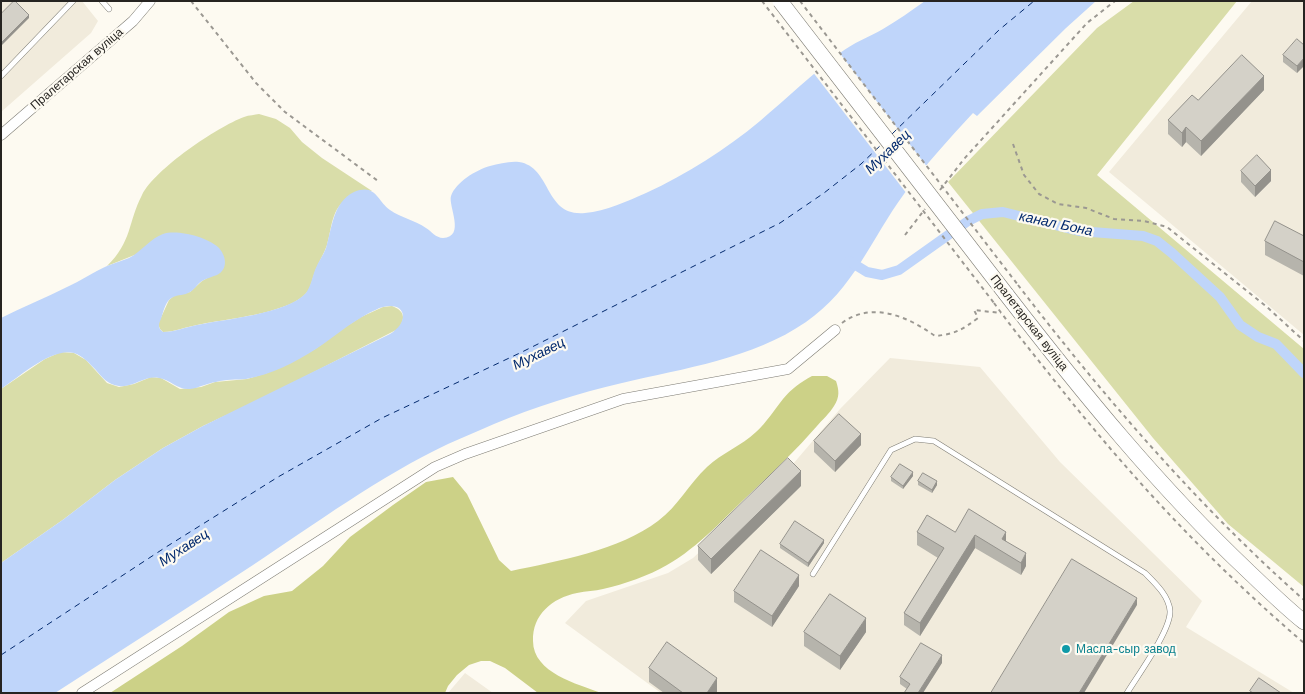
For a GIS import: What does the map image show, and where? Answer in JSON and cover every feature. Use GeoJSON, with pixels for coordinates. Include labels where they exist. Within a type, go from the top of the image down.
{"type":"FeatureCollection","features":[{"type":"Feature","properties":{"kind":"main road","name":"Пралетарская вуліца"},"geometry":{"type":"LineString","coordinates":[[780,1],[1068,374],[1135,454],[1218,542],[1304,622]]}},
{"type":"Feature","properties":{"kind":"street","name":"Пралетарская вуліца"},"geometry":{"type":"LineString","coordinates":[[1,135],[133,20],[150,1]]}},
{"type":"Feature","properties":{"kind":"street"},"geometry":{"type":"LineString","coordinates":[[82,693],[435,467],[474,450],[623,399],[788,369],[834,330]]}},
{"type":"Feature","properties":{"kind":"lane"},"geometry":{"type":"LineString","coordinates":[[1,76],[73,1]]}},
{"type":"Feature","properties":{"kind":"lane"},"geometry":{"type":"LineString","coordinates":[[102,1],[109,10]]}},
{"type":"Feature","properties":{"kind":"lane"},"geometry":{"type":"LineString","coordinates":[[813,574],[891,450],[915,439],[934,441],[1146,573],[1164,593],[1170,610],[1168,625],[1127,693]]}},
{"type":"Feature","properties":{"kind":"path"},"geometry":{"type":"LineString","coordinates":[[191,1],[256,83],[285,112],[378,181]]}},
{"type":"Feature","properties":{"kind":"path"},"geometry":{"type":"LineString","coordinates":[[762,1],[1006,294],[1112,401],[1223,525],[1304,600]]}},
{"type":"Feature","properties":{"kind":"path"},"geometry":{"type":"LineString","coordinates":[[800,1],[1006,294]]}},
{"type":"Feature","properties":{"kind":"path"},"geometry":{"type":"LineString","coordinates":[[940,190],[964,160],[1087,24],[1115,1]]}},
{"type":"Feature","properties":{"kind":"path"},"geometry":{"type":"LineString","coordinates":[[1013,144],[1024,175],[1039,194],[1058,204],[1086,208],[1114,219],[1144,221],[1167,227],[1267,307],[1304,341]]}},
{"type":"Feature","properties":{"kind":"path"},"geometry":{"type":"LineString","coordinates":[[905,235],[928,205]]}},
{"type":"Feature","properties":{"kind":"path"},"geometry":{"type":"LineString","coordinates":[[834,330],[852,316],[871,312],[897,315],[925,329],[934,336],[960,331],[978,318],[974,310],[1001,313]]}},
{"type":"Feature","properties":{"kind":"shaded area"},"geometry":{"type":"Polygon","coordinates":[[[1,1],[82,1],[98,21],[91,33],[1,112],[1,1]]]}},
{"type":"Feature","properties":{"kind":"shaded area"},"geometry":{"type":"Polygon","coordinates":[[[1252,1],[1304,1],[1304,335],[1109,172],[1252,1]]]}},
{"type":"Feature","properties":{"kind":"shaded area"},"geometry":{"type":"Polygon","coordinates":[[[890,358],[980,367],[1060,462],[1202,601],[1186,627],[1294,693],[661,693],[565,623],[586,601],[668,573],[693,558],[793,464],[840,409],[890,358]]]}},
{"type":"Feature","properties":{"kind":"shaded area"},"geometry":{"type":"Polygon","coordinates":[[[465,673],[493,693],[448,693],[465,673]]]}},
{"type":"Feature","properties":{"kind":"green space"},"geometry":{"type":"Polygon","coordinates":[[[1134,1],[1237,1],[1097,175],[1304,349],[1304,587],[1228,524],[1153,438],[948,182],[1097,28],[1134,1]]]}},
{"type":"Feature","properties":{"kind":"green space"},"geometry":{"type":"Polygon","coordinates":[[[259,114],[276,119],[290,128],[302,142],[322,158],[372,191],[354,194],[346,199],[337,210],[332,222],[327,245],[316,269],[311,286],[300,299],[273,310],[163,332],[158,324],[169,300],[175,295],[190,292],[209,277],[164,234],[137,254],[107,266],[121,249],[142,195],[160,173],[188,150],[218,130],[244,117],[259,114]]]}},
{"type":"Feature","properties":{"kind":"green space"},"geometry":{"type":"Polygon","coordinates":[[[392,306],[400,310],[403,316],[398,329],[267,396],[203,426],[163,448],[115,480],[64,519],[1,563],[1,389],[45,359],[61,352],[74,353],[86,360],[107,383],[119,387],[134,384],[151,377],[161,378],[180,389],[201,387],[215,382],[247,379],[267,373],[315,349],[361,317],[383,307],[392,306]]]}},
{"type":"Feature","properties":{"kind":"green space"},"geometry":{"type":"Polygon","coordinates":[[[812,376],[827,376],[836,381],[838,397],[832,409],[786,459],[701,540],[679,558],[652,573],[600,590],[568,595],[545,609],[540,616],[536,623],[533,641],[535,652],[540,661],[558,676],[601,693],[538,693],[505,668],[490,661],[481,661],[469,665],[457,675],[445,693],[110,693],[182,646],[229,612],[264,596],[292,591],[323,566],[350,537],[426,482],[453,477],[467,494],[499,560],[511,571],[588,553],[626,540],[643,531],[665,515],[707,467],[756,432],[789,392],[812,376]]]}},
{"type":"Feature","properties":{"kind":"water","name":"Мухавец"},"geometry":{"type":"Polygon","coordinates":[[[925,1],[1096,1],[977,116],[973,113],[929,162],[904,194],[849,279],[823,309],[806,322],[785,335],[741,354],[573,396],[509,418],[448,444],[398,471],[324,517],[229,581],[55,693],[1,693],[1,563],[64,519],[115,480],[163,448],[203,426],[390,334],[401,323],[403,313],[396,307],[381,307],[362,317],[300,359],[282,367],[255,377],[220,381],[185,389],[159,378],[149,378],[124,386],[115,385],[106,380],[80,356],[65,352],[56,354],[36,364],[1,389],[1,318],[72,285],[102,268],[129,258],[159,236],[169,233],[184,233],[213,243],[223,254],[225,266],[217,275],[202,281],[190,292],[175,296],[168,301],[159,325],[163,332],[271,311],[297,300],[306,293],[326,248],[334,216],[347,196],[361,190],[372,191],[390,210],[422,225],[436,236],[443,238],[450,236],[454,232],[451,196],[457,186],[479,170],[504,163],[519,162],[530,166],[544,181],[555,200],[562,207],[572,212],[593,212],[617,205],[661,186],[719,152],[747,132],[840,53],[889,26],[925,1]]]}},
{"type":"Feature","properties":{"kind":"pier"},"geometry":{"type":"Polygon","coordinates":[[[838,51],[928,168],[907,194],[812,71],[838,51]]]}},
{"type":"Feature","properties":{"kind":"building"},"geometry":{"type":"Polygon","coordinates":[[[14,1],[29,15],[1,43],[1,14],[14,1]]]}},
{"type":"Feature","properties":{"kind":"building"},"geometry":{"type":"Polygon","coordinates":[[[1297,39],[1304,45],[1304,58],[1297,66],[1283,55],[1297,39]]]}},
{"type":"Feature","properties":{"kind":"building"},"geometry":{"type":"Polygon","coordinates":[[[1242,55],[1264,76],[1201,141],[1186,127],[1182,133],[1168,120],[1192,95],[1198,100],[1242,55]]]}},
{"type":"Feature","properties":{"kind":"building"},"geometry":{"type":"Polygon","coordinates":[[[1257,155],[1271,170],[1255,186],[1241,171],[1257,155]]]}},
{"type":"Feature","properties":{"kind":"building"},"geometry":{"type":"Polygon","coordinates":[[[1275,221],[1304,236],[1304,262],[1265,241],[1275,221]]]}},
{"type":"Feature","properties":{"kind":"building"},"geometry":{"type":"Polygon","coordinates":[[[839,414],[861,434],[835,461],[814,441],[839,414]]]}},
{"type":"Feature","properties":{"kind":"building"},"geometry":{"type":"Polygon","coordinates":[[[788,458],[801,471],[711,559],[698,546],[788,458]]]}},
{"type":"Feature","properties":{"kind":"building"},"geometry":{"type":"Polygon","coordinates":[[[900,464],[913,472],[903,486],[891,477],[900,464]]]}},
{"type":"Feature","properties":{"kind":"building"},"geometry":{"type":"Polygon","coordinates":[[[923,473],[937,481],[932,490],[918,481],[923,473]]]}},
{"type":"Feature","properties":{"kind":"building"},"geometry":{"type":"Polygon","coordinates":[[[969,509],[1006,532],[1002,539],[1026,553],[1021,563],[975,535],[920,623],[904,613],[944,548],[917,532],[927,515],[955,532],[969,509]]]}},
{"type":"Feature","properties":{"kind":"building"},"geometry":{"type":"Polygon","coordinates":[[[795,521],[824,540],[808,563],[780,544],[795,521]]]}},
{"type":"Feature","properties":{"kind":"building"},"geometry":{"type":"Polygon","coordinates":[[[761,550],[799,575],[772,616],[734,591],[761,550]]]}},
{"type":"Feature","properties":{"kind":"building","name":"Масла-сыр завод"},"geometry":{"type":"Polygon","coordinates":[[[1072,559],[1137,598],[1079,693],[991,693],[1072,559]]]}},
{"type":"Feature","properties":{"kind":"building"},"geometry":{"type":"Polygon","coordinates":[[[830,594],[866,618],[840,656],[804,632],[830,594]]]}},
{"type":"Feature","properties":{"kind":"building"},"geometry":{"type":"Polygon","coordinates":[[[667,642],[717,678],[707,693],[683,693],[649,668],[667,642]]]}},
{"type":"Feature","properties":{"kind":"building"},"geometry":{"type":"Polygon","coordinates":[[[921,643],[942,655],[918,693],[904,693],[910,684],[900,677],[921,643]]]}},
{"type":"Feature","properties":{"kind":"building"},"geometry":{"type":"Polygon","coordinates":[[[1259,678],[1281,693],[1253,693],[1250,691],[1259,678]]]}},
{"type":"Feature","properties":{"kind":"waterway","name":"канал Бона"},"geometry":{"type":"LineString","coordinates":[[849,261],[867,272],[882,275],[899,270],[968,221],[982,214],[1003,212],[1079,231],[1143,236],[1157,241],[1172,253],[1220,297],[1240,325],[1258,337],[1276,344],[1304,373]]}},
{"type":"Feature","properties":{"kind":"ferry route"},"geometry":{"type":"LineString","coordinates":[[892,134],[999,30],[1034,1]]}},
{"type":"Feature","properties":{"kind":"ferry route"},"geometry":{"type":"LineString","coordinates":[[1,655],[166,547],[278,477],[382,418],[522,352],[780,223],[824,193],[861,164],[882,144]]}},
{"type":"Feature","properties":{"kind":"place","name":"Масла-сыр завод"},"geometry":{"type":"Point","coordinates":[1066,649]}}]}
